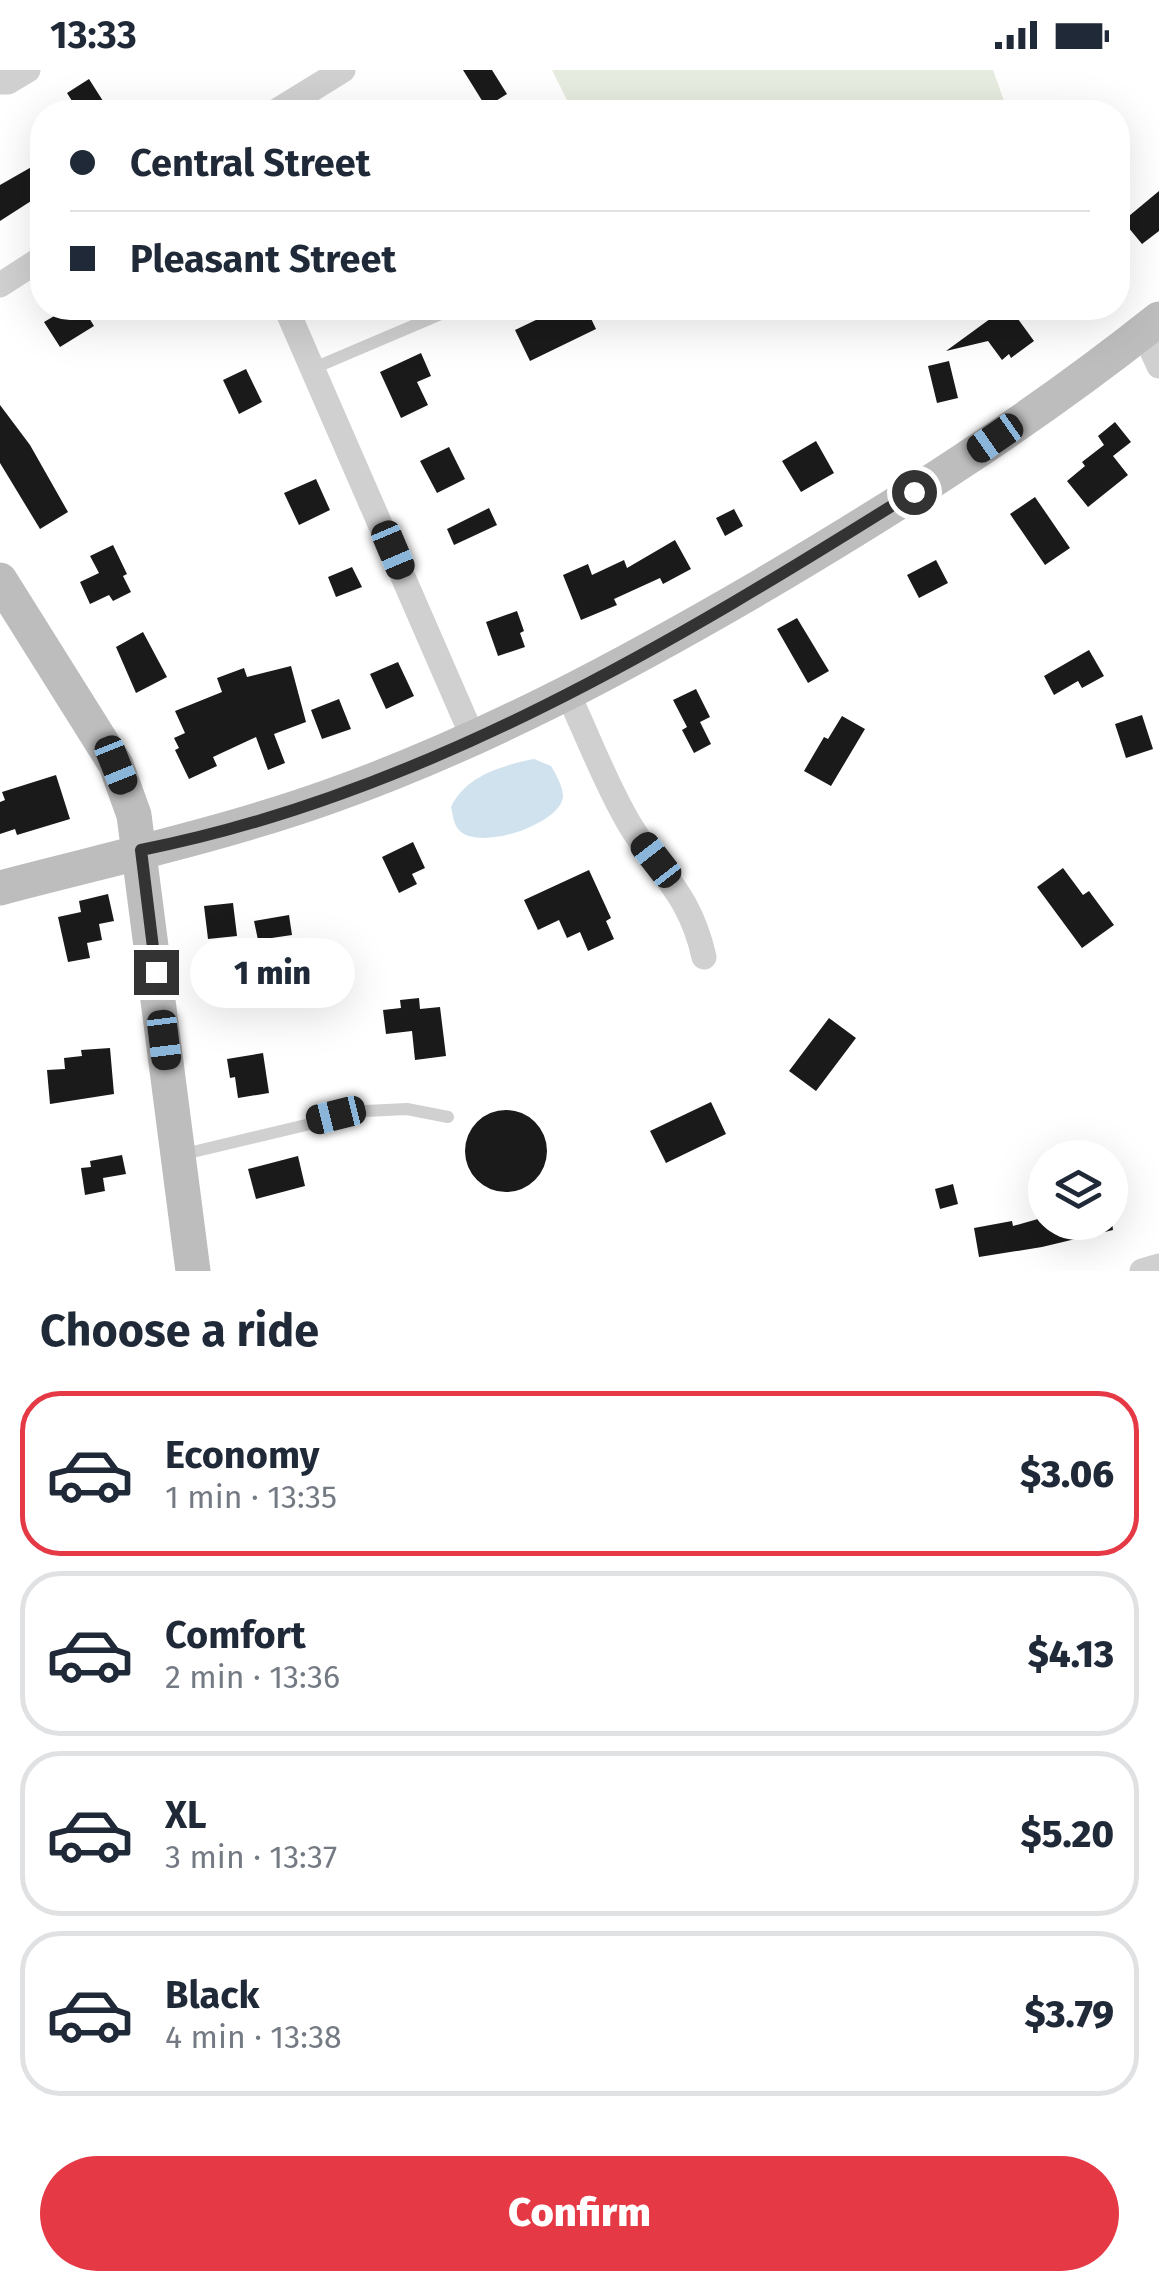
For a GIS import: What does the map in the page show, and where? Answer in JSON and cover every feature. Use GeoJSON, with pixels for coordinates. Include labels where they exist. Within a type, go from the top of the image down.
{"type":"FeatureCollection","features":[{"type":"Feature","properties":{"kind":"main road"},"geometry":{"type":"LineString","coordinates":[[0,888],[205,836],[328,798],[474,740],[664,642],[938,478],[1151,325]]}},
{"type":"Feature","properties":{"kind":"main road"},"geometry":{"type":"LineString","coordinates":[[0,580],[116,765],[134,815],[193,1271]]}},
{"type":"Feature","properties":{"kind":"street"},"geometry":{"type":"LineString","coordinates":[[0,82],[8,82],[28,70]]}},
{"type":"Feature","properties":{"kind":"street"},"geometry":{"type":"LineString","coordinates":[[294,100],[343,70]]}},
{"type":"Feature","properties":{"kind":"street"},"geometry":{"type":"LineString","coordinates":[[0,285],[30,266]]}},
{"type":"Feature","properties":{"kind":"street"},"geometry":{"type":"LineString","coordinates":[[292,320],[474,740]]}},
{"type":"Feature","properties":{"kind":"street"},"geometry":{"type":"LineString","coordinates":[[1151,325],[1159,366]]}},
{"type":"Feature","properties":{"kind":"street"},"geometry":{"type":"LineString","coordinates":[[567,692],[627,820],[697,924],[704,958]]}},
{"type":"Feature","properties":{"kind":"street"},"geometry":{"type":"LineString","coordinates":[[1142,1271],[1159,1266]]}},
{"type":"Feature","properties":{"kind":"lane"},"geometry":{"type":"LineString","coordinates":[[314,368],[427,320]]}},
{"type":"Feature","properties":{"kind":"lane"},"geometry":{"type":"LineString","coordinates":[[178,1156],[365,1111],[407,1109],[448,1118]]}},
{"type":"Feature","properties":{"kind":"shaded area"},"geometry":{"type":"Polygon","coordinates":[[[552,70],[993,70],[1004,100],[567,100],[552,70]]]}},
{"type":"Feature","properties":{"kind":"water"},"geometry":{"type":"Polygon","coordinates":[[[534,759],[551,766],[562,789],[559,806],[549,816],[518,832],[500,836],[469,836],[459,830],[451,807],[466,787],[498,769],[534,759]]]}},
{"type":"Feature","properties":{"kind":"building"},"geometry":{"type":"Polygon","coordinates":[[[463,70],[492,70],[507,94],[497,100],[482,100],[463,70]]]}},
{"type":"Feature","properties":{"kind":"building"},"geometry":{"type":"Polygon","coordinates":[[[89,79],[102,100],[71,100],[67,93],[89,79]]]}},
{"type":"Feature","properties":{"kind":"building"},"geometry":{"type":"Polygon","coordinates":[[[30,168],[30,202],[0,221],[0,185],[30,168]]]}},
{"type":"Feature","properties":{"kind":"building"},"geometry":{"type":"Polygon","coordinates":[[[1159,191],[1159,231],[1142,244],[1130,229],[1130,215],[1159,191]]]}},
{"type":"Feature","properties":{"kind":"building"},"geometry":{"type":"Polygon","coordinates":[[[90,320],[94,326],[60,347],[44,322],[90,320]]]}},
{"type":"Feature","properties":{"kind":"building"},"geometry":{"type":"Polygon","coordinates":[[[536,320],[592,320],[596,329],[530,361],[515,330],[536,320]]]}},
{"type":"Feature","properties":{"kind":"building"},"geometry":{"type":"Polygon","coordinates":[[[989,320],[1019,320],[1034,341],[1002,360],[988,341],[946,351],[989,320]]]}},
{"type":"Feature","properties":{"kind":"building"},"geometry":{"type":"Polygon","coordinates":[[[421,353],[431,376],[417,382],[428,405],[401,418],[380,372],[421,353]]]}},
{"type":"Feature","properties":{"kind":"building"},"geometry":{"type":"Polygon","coordinates":[[[949,361],[958,398],[937,403],[928,366],[949,361]]]}},
{"type":"Feature","properties":{"kind":"building"},"geometry":{"type":"Polygon","coordinates":[[[246,369],[262,402],[239,414],[223,380],[246,369]]]}},
{"type":"Feature","properties":{"kind":"building"},"geometry":{"type":"Polygon","coordinates":[[[0,405],[30,445],[68,512],[40,529],[0,463],[0,405]]]}},
{"type":"Feature","properties":{"kind":"building"},"geometry":{"type":"Polygon","coordinates":[[[1115,422],[1131,442],[1113,456],[1128,475],[1088,507],[1067,481],[1085,466],[1082,462],[1104,445],[1098,436],[1115,422]]]}},
{"type":"Feature","properties":{"kind":"building"},"geometry":{"type":"Polygon","coordinates":[[[816,441],[834,473],[801,492],[782,461],[816,441]]]}},
{"type":"Feature","properties":{"kind":"building"},"geometry":{"type":"Polygon","coordinates":[[[449,447],[465,479],[437,493],[420,461],[449,447]]]}},
{"type":"Feature","properties":{"kind":"building"},"geometry":{"type":"Polygon","coordinates":[[[316,479],[330,510],[299,525],[284,493],[316,479]]]}},
{"type":"Feature","properties":{"kind":"building"},"geometry":{"type":"Polygon","coordinates":[[[1035,497],[1070,548],[1045,565],[1010,514],[1035,497]]]}},
{"type":"Feature","properties":{"kind":"building"},"geometry":{"type":"Polygon","coordinates":[[[489,508],[497,525],[454,545],[447,529],[489,508]]]}},
{"type":"Feature","properties":{"kind":"building"},"geometry":{"type":"Polygon","coordinates":[[[734,509],[743,526],[725,536],[716,518],[734,509]]]}},
{"type":"Feature","properties":{"kind":"building"},"geometry":{"type":"Polygon","coordinates":[[[675,540],[691,569],[663,584],[660,578],[614,599],[617,605],[581,620],[563,575],[588,564],[592,575],[624,560],[627,568],[675,540]]]}},
{"type":"Feature","properties":{"kind":"building"},"geometry":{"type":"Polygon","coordinates":[[[113,545],[131,592],[113,601],[109,595],[90,604],[80,582],[99,573],[90,556],[113,545]]]}},
{"type":"Feature","properties":{"kind":"building"},"geometry":{"type":"Polygon","coordinates":[[[936,560],[948,583],[919,598],[907,575],[936,560]]]}},
{"type":"Feature","properties":{"kind":"building"},"geometry":{"type":"Polygon","coordinates":[[[352,567],[362,587],[336,597],[328,577],[352,567]]]}},
{"type":"Feature","properties":{"kind":"building"},"geometry":{"type":"Polygon","coordinates":[[[517,611],[525,647],[498,656],[486,622],[517,611]]]}},
{"type":"Feature","properties":{"kind":"building"},"geometry":{"type":"Polygon","coordinates":[[[797,618],[829,671],[808,683],[777,629],[797,618]]]}},
{"type":"Feature","properties":{"kind":"building"},"geometry":{"type":"Polygon","coordinates":[[[143,632],[167,677],[136,693],[116,647],[143,632]]]}},
{"type":"Feature","properties":{"kind":"building"},"geometry":{"type":"Polygon","coordinates":[[[1089,650],[1104,676],[1082,688],[1078,681],[1054,695],[1044,676],[1089,650]]]}},
{"type":"Feature","properties":{"kind":"building"},"geometry":{"type":"Polygon","coordinates":[[[398,662],[414,696],[386,709],[370,674],[398,662]]]}},
{"type":"Feature","properties":{"kind":"building"},"geometry":{"type":"Polygon","coordinates":[[[291,666],[306,722],[274,734],[285,763],[268,770],[256,737],[213,757],[217,766],[189,779],[175,750],[179,748],[174,738],[185,733],[175,711],[222,692],[217,678],[244,668],[247,677],[291,666]]]}},
{"type":"Feature","properties":{"kind":"building"},"geometry":{"type":"Polygon","coordinates":[[[696,689],[710,717],[700,722],[711,744],[694,753],[682,730],[687,727],[673,700],[696,689]]]}},
{"type":"Feature","properties":{"kind":"building"},"geometry":{"type":"Polygon","coordinates":[[[339,699],[351,729],[322,739],[311,710],[339,699]]]}},
{"type":"Feature","properties":{"kind":"building"},"geometry":{"type":"Polygon","coordinates":[[[1142,715],[1153,749],[1126,758],[1115,724],[1142,715]]]}},
{"type":"Feature","properties":{"kind":"building"},"geometry":{"type":"Polygon","coordinates":[[[842,716],[865,729],[831,786],[804,771],[842,716]]]}},
{"type":"Feature","properties":{"kind":"building"},"geometry":{"type":"Polygon","coordinates":[[[56,775],[70,819],[17,835],[15,829],[0,834],[0,802],[5,800],[2,792],[56,775]]]}},
{"type":"Feature","properties":{"kind":"building"},"geometry":{"type":"Polygon","coordinates":[[[413,842],[425,868],[412,874],[417,884],[399,893],[382,857],[413,842]]]}},
{"type":"Feature","properties":{"kind":"building"},"geometry":{"type":"Polygon","coordinates":[[[1063,868],[1083,895],[1089,891],[1114,925],[1082,948],[1037,887],[1063,868]]]}},
{"type":"Feature","properties":{"kind":"building"},"geometry":{"type":"Polygon","coordinates":[[[589,870],[611,918],[606,921],[614,939],[588,951],[580,932],[567,938],[559,920],[538,930],[524,900],[589,870]]]}},
{"type":"Feature","properties":{"kind":"building"},"geometry":{"type":"Polygon","coordinates":[[[108,894],[114,921],[99,924],[102,940],[87,943],[90,958],[68,962],[58,917],[81,912],[79,901],[108,894]]]}},
{"type":"Feature","properties":{"kind":"building"},"geometry":{"type":"Polygon","coordinates":[[[233,903],[237,936],[208,939],[204,906],[233,903]]]}},
{"type":"Feature","properties":{"kind":"building"},"geometry":{"type":"Polygon","coordinates":[[[289,915],[292,935],[258,940],[254,921],[289,915]]]}},
{"type":"Feature","properties":{"kind":"building"},"geometry":{"type":"Polygon","coordinates":[[[419,998],[420,1009],[440,1007],[446,1056],[415,1060],[412,1031],[386,1034],[383,1010],[401,1008],[400,1000],[419,998]]]}},
{"type":"Feature","properties":{"kind":"building"},"geometry":{"type":"Polygon","coordinates":[[[829,1018],[856,1038],[816,1091],[789,1071],[829,1018]]]}},
{"type":"Feature","properties":{"kind":"building"},"geometry":{"type":"Polygon","coordinates":[[[110,1048],[114,1094],[50,1104],[47,1070],[65,1069],[64,1058],[82,1056],[81,1050],[110,1048]]]}},
{"type":"Feature","properties":{"kind":"building"},"geometry":{"type":"Polygon","coordinates":[[[263,1053],[269,1093],[238,1098],[227,1059],[263,1053]]]}},
{"type":"Feature","properties":{"kind":"building"},"geometry":{"type":"Polygon","coordinates":[[[711,1102],[726,1134],[666,1163],[650,1131],[711,1102]]]}},
{"type":"Feature","properties":{"kind":"building"},"geometry":{"type":"Polygon","coordinates":[[[506,1110],[522,1113],[535,1122],[544,1135],[544,1167],[535,1180],[522,1189],[506,1192],[490,1189],[477,1180],[468,1167],[465,1151],[468,1135],[477,1122],[490,1113],[506,1110]]]}},
{"type":"Feature","properties":{"kind":"building"},"geometry":{"type":"Polygon","coordinates":[[[122,1155],[126,1174],[103,1178],[105,1191],[85,1195],[81,1168],[91,1167],[90,1161],[122,1155]]]}},
{"type":"Feature","properties":{"kind":"building"},"geometry":{"type":"Polygon","coordinates":[[[298,1156],[305,1186],[256,1199],[248,1169],[298,1156]]]}},
{"type":"Feature","properties":{"kind":"building"},"geometry":{"type":"Polygon","coordinates":[[[953,1184],[958,1204],[940,1209],[935,1189],[953,1184]]]}},
{"type":"Feature","properties":{"kind":"building"},"geometry":{"type":"Polygon","coordinates":[[[1012,1221],[1013,1226],[1028,1222],[1028,1240],[1071,1240],[979,1257],[974,1228],[1012,1221]]]}},
{"type":"Feature","properties":{"kind":"route"},"geometry":{"type":"LineString","coordinates":[[156,972],[141,850],[205,836],[328,798],[474,740],[649,651],[914,492]]}}]}
